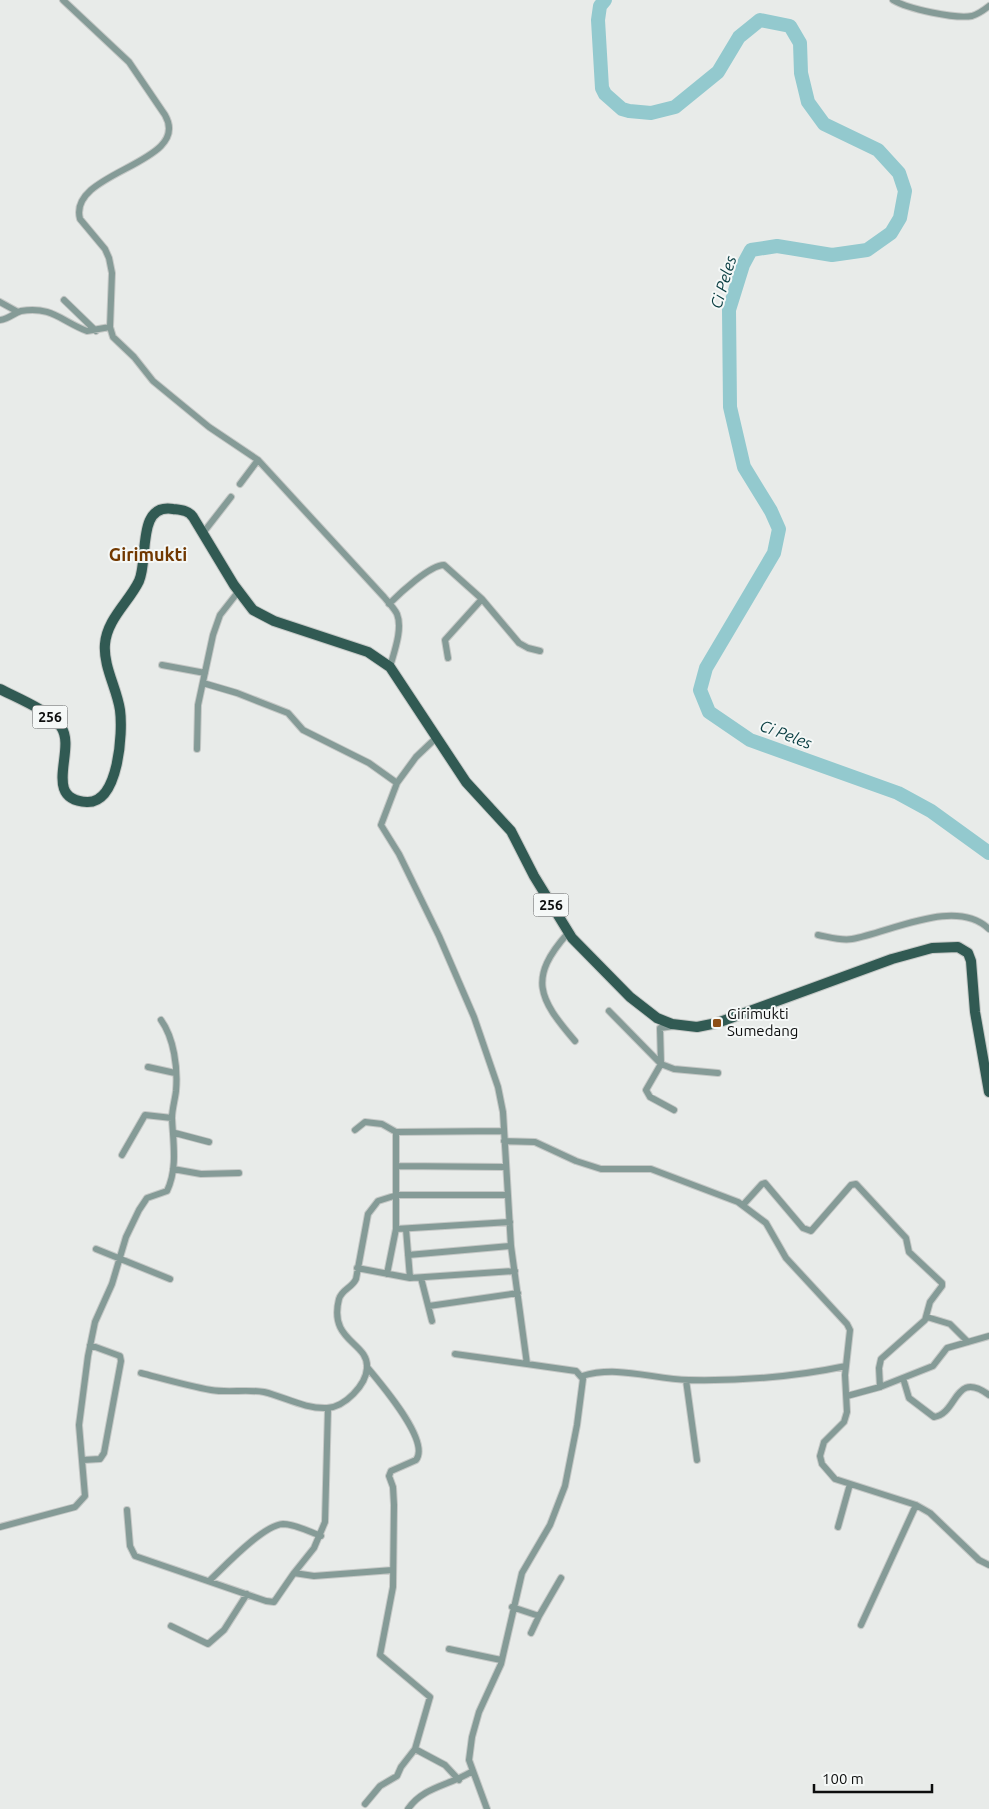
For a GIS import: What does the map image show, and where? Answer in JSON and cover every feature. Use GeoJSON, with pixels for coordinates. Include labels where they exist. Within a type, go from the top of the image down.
{"type":"FeatureCollection","features":[{"type":"Feature","properties":{"kind":"main road","name":"256"},"geometry":{"type":"LineString","coordinates":[[0,689],[57,722],[67,741],[62,767],[63,788],[78,800],[88,802],[98,799],[113,778],[119,756],[122,727],[120,708],[106,655],[106,637],[112,623],[142,574],[147,522],[154,513],[162,509],[184,510],[192,515],[238,592],[253,610],[266,618],[368,652],[390,667],[469,786],[511,831],[534,876],[568,933],[580,948],[639,1005],[657,1018],[677,1025],[697,1027],[717,1023],[892,959],[932,948],[954,946],[965,950],[971,961],[976,1012],[989,1086]]}},
{"type":"Feature","properties":{"kind":"street"},"geometry":{"type":"LineString","coordinates":[[63,0],[129,62],[165,115],[169,125],[166,138],[150,155],[99,183],[87,193],[80,203],[80,219],[105,249],[109,258],[112,273],[110,327],[113,337],[134,357],[153,381],[209,427],[258,460],[396,612],[398,620],[396,645],[390,667]]}},
{"type":"Feature","properties":{"kind":"street"},"geometry":{"type":"LineString","coordinates":[[894,0],[916,8],[962,16],[973,15],[989,6]]}},
{"type":"Feature","properties":{"kind":"street"},"geometry":{"type":"LineString","coordinates":[[64,300],[96,331]]}},
{"type":"Feature","properties":{"kind":"street"},"geometry":{"type":"LineString","coordinates":[[0,302],[18,312],[49,311],[82,330],[96,331],[110,327]]}},
{"type":"Feature","properties":{"kind":"street"},"geometry":{"type":"LineString","coordinates":[[0,320],[8,319],[18,312]]}},
{"type":"Feature","properties":{"kind":"street"},"geometry":{"type":"LineString","coordinates":[[240,484],[258,460]]}},
{"type":"Feature","properties":{"kind":"street"},"geometry":{"type":"LineString","coordinates":[[203,533],[231,497]]}},
{"type":"Feature","properties":{"kind":"street"},"geometry":{"type":"LineString","coordinates":[[389,604],[409,585],[442,565],[482,599],[519,643],[528,648],[540,650]]}},
{"type":"Feature","properties":{"kind":"street"},"geometry":{"type":"LineString","coordinates":[[197,749],[198,705],[220,614],[238,592]]}},
{"type":"Feature","properties":{"kind":"street"},"geometry":{"type":"LineString","coordinates":[[448,658],[445,640],[482,599]]}},
{"type":"Feature","properties":{"kind":"street"},"geometry":{"type":"LineString","coordinates":[[162,665],[205,673]]}},
{"type":"Feature","properties":{"kind":"street"},"geometry":{"type":"LineString","coordinates":[[202,684],[237,693],[288,713],[303,730],[370,763],[397,783]]}},
{"type":"Feature","properties":{"kind":"street"},"geometry":{"type":"LineString","coordinates":[[436,738],[416,757],[397,783],[382,819],[382,828],[399,854],[474,1017],[498,1087],[504,1131],[511,1246],[527,1364]]}},
{"type":"Feature","properties":{"kind":"street"},"geometry":{"type":"LineString","coordinates":[[818,935],[851,939],[897,926],[952,915],[967,917],[989,929]]}},
{"type":"Feature","properties":{"kind":"street"},"geometry":{"type":"LineString","coordinates":[[568,933],[549,958],[542,985],[549,1007],[575,1041]]}},
{"type":"Feature","properties":{"kind":"street"},"geometry":{"type":"LineString","coordinates":[[609,1011],[661,1064],[674,1069],[718,1073]]}},
{"type":"Feature","properties":{"kind":"street"},"geometry":{"type":"LineString","coordinates":[[0,1527],[75,1507],[80,1504],[85,1490],[80,1415],[90,1345],[98,1312],[112,1284],[118,1259],[139,1210],[147,1198],[167,1191],[173,1169],[175,1133],[172,1118],[175,1073],[170,1034],[161,1020]]}},
{"type":"Feature","properties":{"kind":"street"},"geometry":{"type":"LineString","coordinates":[[674,1110],[647,1094],[648,1086],[661,1064],[660,1028],[677,1025]]}},
{"type":"Feature","properties":{"kind":"street"},"geometry":{"type":"LineString","coordinates":[[148,1068],[175,1073]]}},
{"type":"Feature","properties":{"kind":"street"},"geometry":{"type":"LineString","coordinates":[[122,1155],[145,1115],[172,1118]]}},
{"type":"Feature","properties":{"kind":"street"},"geometry":{"type":"LineString","coordinates":[[354,1130],[360,1124],[377,1122],[396,1132],[504,1131]]}},
{"type":"Feature","properties":{"kind":"street"},"geometry":{"type":"LineString","coordinates":[[387,1274],[396,1229],[396,1132]]}},
{"type":"Feature","properties":{"kind":"street"},"geometry":{"type":"LineString","coordinates":[[175,1133],[209,1142]]}},
{"type":"Feature","properties":{"kind":"street"},"geometry":{"type":"LineString","coordinates":[[504,1141],[535,1142],[576,1161],[601,1169],[638,1168],[658,1171],[743,1205],[766,1223],[786,1258],[847,1324],[850,1337],[846,1366],[847,1396],[844,1422],[824,1442],[820,1456],[822,1464],[831,1476],[850,1484],[884,1493],[916,1505],[930,1513],[973,1554],[989,1565]]}},
{"type":"Feature","properties":{"kind":"street"},"geometry":{"type":"LineString","coordinates":[[397,1166],[505,1166]]}},
{"type":"Feature","properties":{"kind":"street"},"geometry":{"type":"LineString","coordinates":[[173,1169],[201,1174],[239,1173]]}},
{"type":"Feature","properties":{"kind":"street"},"geometry":{"type":"LineString","coordinates":[[743,1205],[765,1183],[803,1228],[811,1231],[851,1185],[856,1184],[906,1238],[909,1252],[943,1284],[931,1300],[927,1317],[882,1359],[879,1368],[880,1387]]}},
{"type":"Feature","properties":{"kind":"street"},"geometry":{"type":"LineString","coordinates":[[141,1373],[212,1390],[249,1390],[266,1393],[297,1403],[328,1408],[358,1390],[367,1367],[366,1360],[360,1351],[338,1325],[336,1316],[341,1294],[354,1282],[371,1207],[378,1202],[397,1195],[507,1195]]}},
{"type":"Feature","properties":{"kind":"street"},"geometry":{"type":"LineString","coordinates":[[396,1229],[406,1230],[510,1222]]}},
{"type":"Feature","properties":{"kind":"street"},"geometry":{"type":"LineString","coordinates":[[406,1230],[410,1278]]}},
{"type":"Feature","properties":{"kind":"street"},"geometry":{"type":"LineString","coordinates":[[408,1255],[511,1246]]}},
{"type":"Feature","properties":{"kind":"street"},"geometry":{"type":"LineString","coordinates":[[96,1249],[170,1279]]}},
{"type":"Feature","properties":{"kind":"street"},"geometry":{"type":"LineString","coordinates":[[357,1268],[410,1278],[515,1271]]}},
{"type":"Feature","properties":{"kind":"street"},"geometry":{"type":"LineString","coordinates":[[421,1278],[432,1321]]}},
{"type":"Feature","properties":{"kind":"street"},"geometry":{"type":"LineString","coordinates":[[429,1306],[518,1293]]}},
{"type":"Feature","properties":{"kind":"street"},"geometry":{"type":"LineString","coordinates":[[927,1317],[950,1324],[968,1342]]}},
{"type":"Feature","properties":{"kind":"street"},"geometry":{"type":"LineString","coordinates":[[847,1396],[880,1387],[933,1366],[947,1348],[989,1336]]}},
{"type":"Feature","properties":{"kind":"street"},"geometry":{"type":"LineString","coordinates":[[83,1460],[100,1458],[104,1453],[121,1361],[120,1356],[115,1352],[90,1345]]}},
{"type":"Feature","properties":{"kind":"street"},"geometry":{"type":"LineString","coordinates":[[455,1354],[576,1372],[582,1376],[616,1371],[686,1380],[788,1377],[846,1366]]}},
{"type":"Feature","properties":{"kind":"street"},"geometry":{"type":"LineString","coordinates":[[365,1804],[380,1786],[397,1776],[401,1767],[415,1749],[430,1697],[380,1655],[390,1606],[393,1570],[394,1505],[389,1476],[391,1471],[416,1460],[419,1456],[419,1444],[397,1404],[367,1367]]}},
{"type":"Feature","properties":{"kind":"street"},"geometry":{"type":"LineString","coordinates":[[487,1809],[471,1772],[468,1760],[472,1737],[479,1712],[494,1683],[502,1660],[512,1607],[522,1573],[550,1525],[565,1486],[577,1425],[582,1376]]}},
{"type":"Feature","properties":{"kind":"street"},"geometry":{"type":"LineString","coordinates":[[903,1378],[909,1398],[934,1417],[942,1414],[958,1394],[969,1387],[977,1387],[989,1394]]}},
{"type":"Feature","properties":{"kind":"street"},"geometry":{"type":"LineString","coordinates":[[686,1380],[697,1460]]}},
{"type":"Feature","properties":{"kind":"street"},"geometry":{"type":"LineString","coordinates":[[127,1510],[130,1546],[135,1556],[274,1602],[320,1536],[327,1508],[328,1408]]}},
{"type":"Feature","properties":{"kind":"street"},"geometry":{"type":"LineString","coordinates":[[838,1527],[850,1484]]}},
{"type":"Feature","properties":{"kind":"street"},"geometry":{"type":"LineString","coordinates":[[861,1625],[916,1505]]}},
{"type":"Feature","properties":{"kind":"street"},"geometry":{"type":"LineString","coordinates":[[209,1581],[248,1545],[276,1526],[286,1524],[320,1536]]}},
{"type":"Feature","properties":{"kind":"street"},"geometry":{"type":"LineString","coordinates":[[294,1573],[314,1576],[393,1570]]}},
{"type":"Feature","properties":{"kind":"street"},"geometry":{"type":"LineString","coordinates":[[531,1633],[538,1616],[561,1578]]}},
{"type":"Feature","properties":{"kind":"street"},"geometry":{"type":"LineString","coordinates":[[171,1626],[208,1644],[224,1630],[247,1594]]}},
{"type":"Feature","properties":{"kind":"street"},"geometry":{"type":"LineString","coordinates":[[512,1607],[538,1616]]}},
{"type":"Feature","properties":{"kind":"street"},"geometry":{"type":"LineString","coordinates":[[449,1649],[502,1660]]}},
{"type":"Feature","properties":{"kind":"street"},"geometry":{"type":"LineString","coordinates":[[415,1749],[445,1765],[459,1780]]}},
{"type":"Feature","properties":{"kind":"street"},"geometry":{"type":"LineString","coordinates":[[408,1809],[420,1794],[459,1780],[471,1772]]}},
{"type":"Feature","properties":{"kind":"waterway","name":"Ci Peles"},"geometry":{"type":"LineString","coordinates":[[605,0],[600,6],[598,20],[602,88],[605,94],[622,109],[651,113],[675,107],[718,72],[739,37],[760,20],[790,26],[800,43],[801,73],[808,102],[824,124],[878,150],[899,173],[905,191],[900,218],[891,233],[867,250],[832,255],[777,246],[751,250],[743,265],[729,310],[730,407],[744,467],[771,511],[779,529],[774,553],[706,668],[700,690],[709,712],[750,740],[898,793],[931,811],[989,853]]}},
{"type":"Feature","properties":{"kind":"place","name":"Girimukti Sumedang"},"geometry":{"type":"Point","coordinates":[717,1023]}},
{"type":"Feature","properties":{"kind":"district","name":"Girimukti"},"geometry":{"type":"Point","coordinates":[148,555]}}]}
